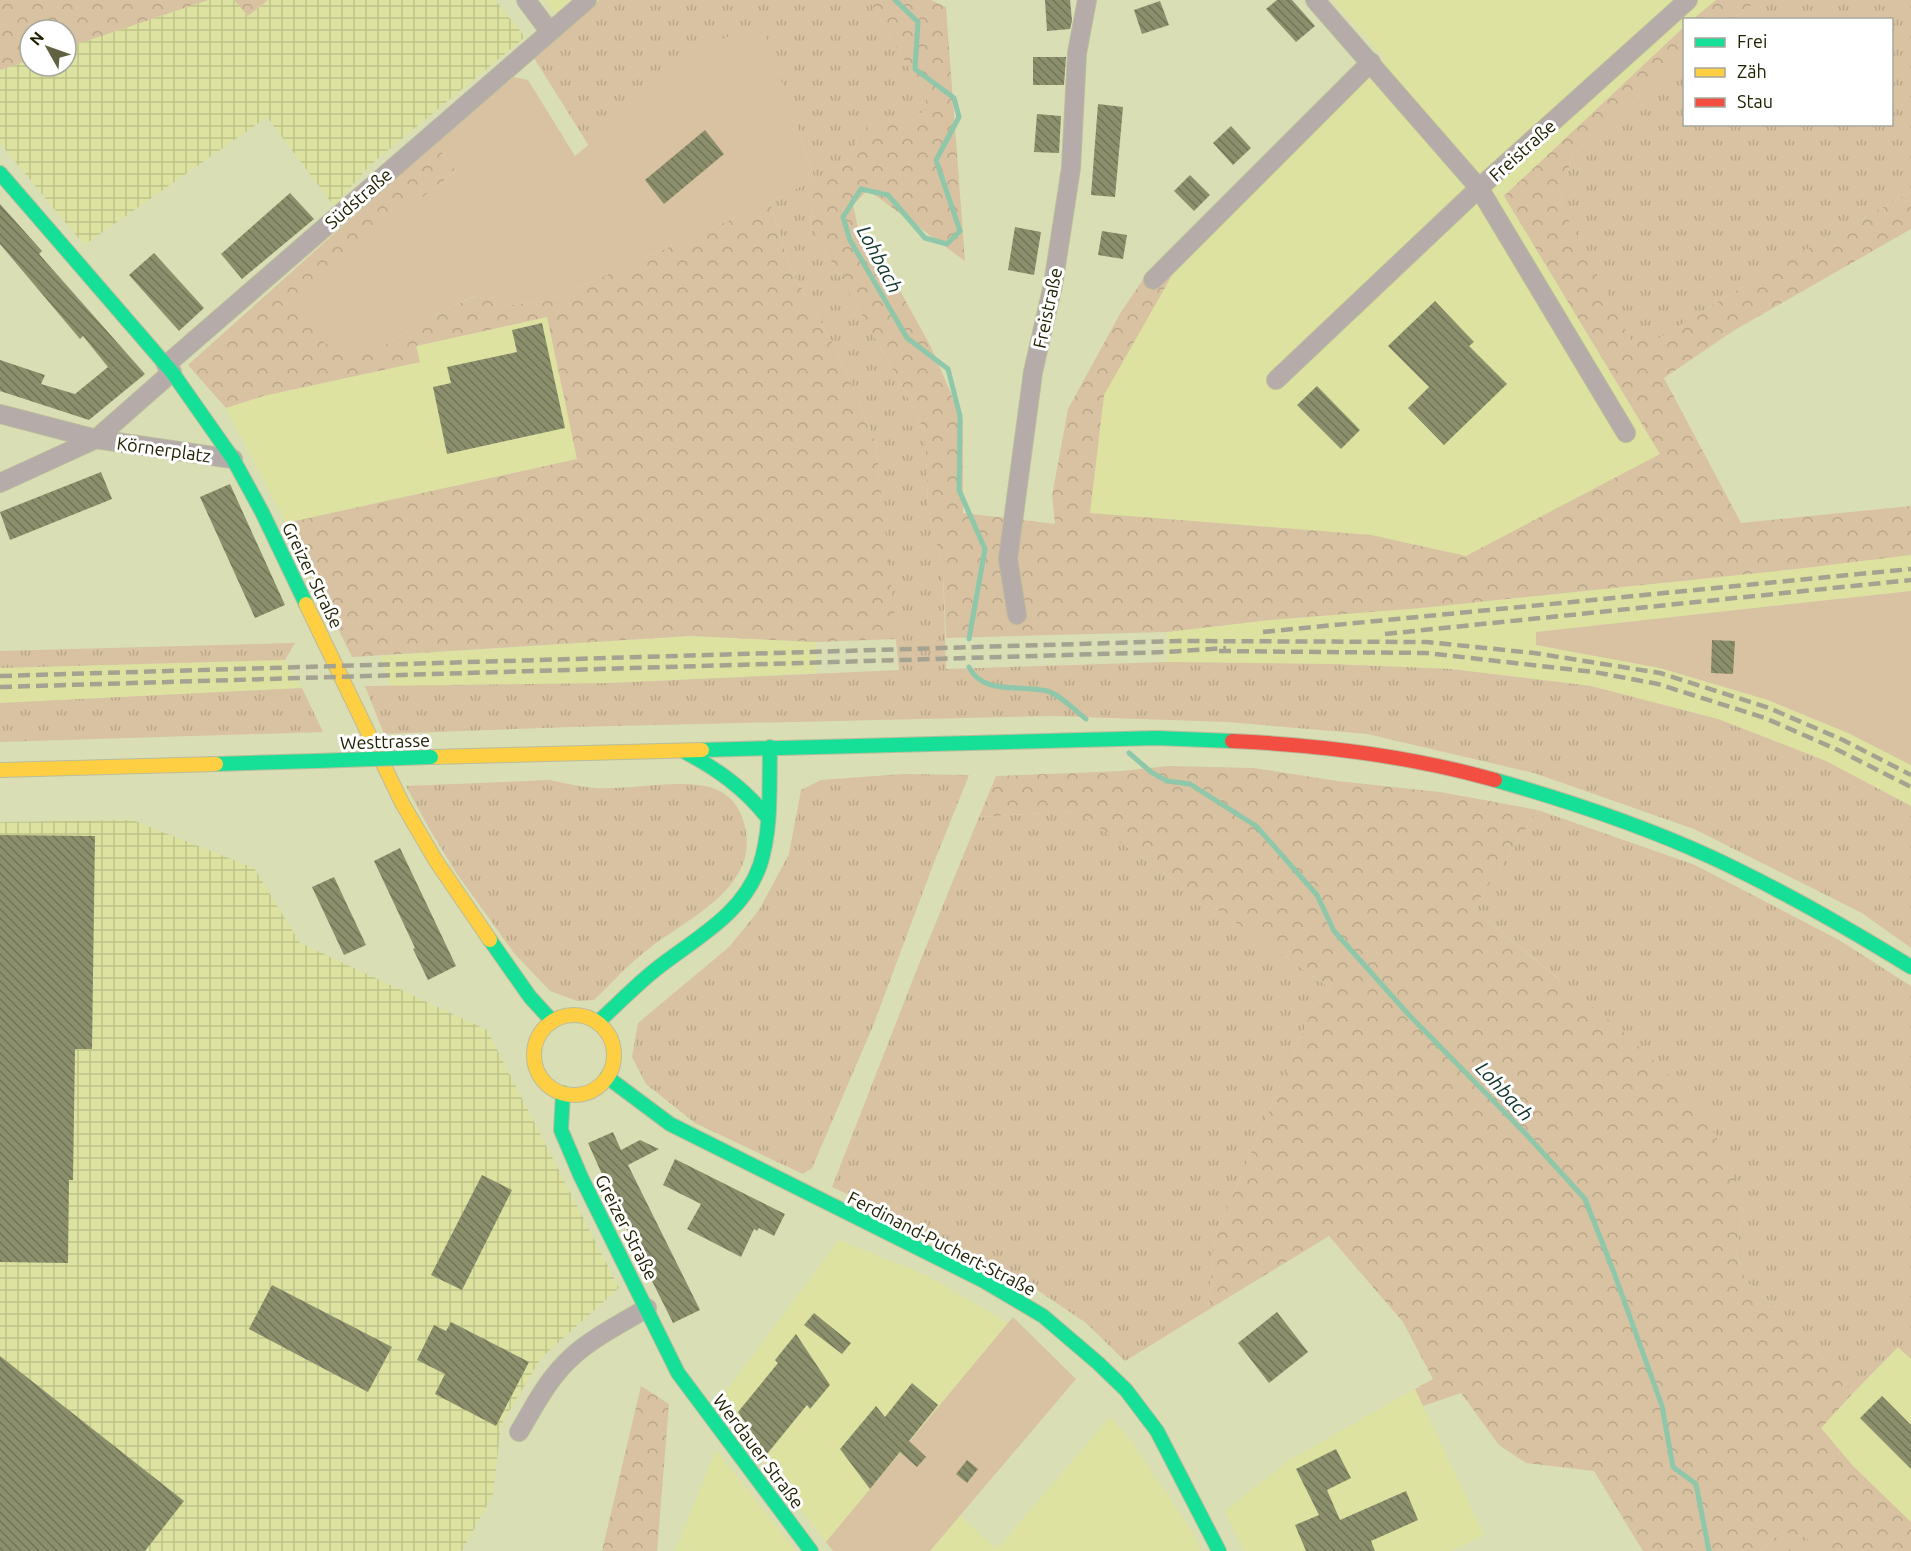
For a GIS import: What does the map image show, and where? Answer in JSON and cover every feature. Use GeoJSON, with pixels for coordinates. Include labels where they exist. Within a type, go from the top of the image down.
{"type":"FeatureCollection","features":[{"type":"Feature","properties":{"kind":"main road","name":"Greizer Straße"},"geometry":{"type":"LineString","coordinates":[[0,173],[169,368],[233,459],[262,512],[402,803],[436,861],[523,987],[552,1021]]}},
{"type":"Feature","properties":{"kind":"main road","name":"Westtrasse"},"geometry":{"type":"LineString","coordinates":[[0,770],[1156,738],[1223,740],[1341,750],[1432,765],[1522,788],[1663,836],[1807,903],[1911,967]]}},
{"type":"Feature","properties":{"kind":"main road"},"geometry":{"type":"LineString","coordinates":[[598,1022],[653,972],[721,921],[739,904],[755,878],[766,839],[770,747]]}},
{"type":"Feature","properties":{"kind":"main road"},"geometry":{"type":"LineString","coordinates":[[683,751],[733,780],[767,817]]}},
{"type":"Feature","properties":{"kind":"main road"},"geometry":{"type":"LineString","coordinates":[[575,1014],[598,1022],[612,1042],[614,1054],[607,1077],[588,1092],[575,1095],[551,1088],[536,1067],[534,1054],[536,1041],[543,1030],[552,1021],[575,1014]]}},
{"type":"Feature","properties":{"kind":"main road","name":"Ferdinand-Puchert-Straße"},"geometry":{"type":"LineString","coordinates":[[607,1077],[670,1124],[984,1281],[1044,1316],[1126,1390],[1157,1431],[1219,1551]]}},
{"type":"Feature","properties":{"kind":"main road","name":"Greizer Straße"},"geometry":{"type":"LineString","coordinates":[[563,1093],[561,1130],[581,1177],[678,1373]]}},
{"type":"Feature","properties":{"kind":"main road","name":"Werdauer Straße"},"geometry":{"type":"LineString","coordinates":[[678,1373],[811,1551]]}},
{"type":"Feature","properties":{"kind":"street"},"geometry":{"type":"LineString","coordinates":[[526,0],[550,32]]}},
{"type":"Feature","properties":{"kind":"street","name":"Südstraße"},"geometry":{"type":"LineString","coordinates":[[169,368],[587,0]]}},
{"type":"Feature","properties":{"kind":"street","name":"Freistraße"},"geometry":{"type":"LineString","coordinates":[[1017,615],[1008,559],[1033,372],[1053,285],[1071,168],[1077,53],[1087,0]]}},
{"type":"Feature","properties":{"kind":"street","name":"Freistraße"},"geometry":{"type":"LineString","coordinates":[[1315,0],[1479,188],[1688,0]]}},
{"type":"Feature","properties":{"kind":"street"},"geometry":{"type":"LineString","coordinates":[[1153,280],[1371,62]]}},
{"type":"Feature","properties":{"kind":"street"},"geometry":{"type":"LineString","coordinates":[[1276,380],[1479,188],[1626,433]]}},
{"type":"Feature","properties":{"kind":"street","name":"Körnerplatz"},"geometry":{"type":"LineString","coordinates":[[0,483],[96,439],[169,368]]}},
{"type":"Feature","properties":{"kind":"street","name":"Körnerplatz"},"geometry":{"type":"LineString","coordinates":[[0,414],[96,439],[233,459]]}},
{"type":"Feature","properties":{"kind":"street"},"geometry":{"type":"LineString","coordinates":[[519,1432],[545,1387],[561,1367],[595,1338],[647,1308]]}},
{"type":"Feature","properties":{"kind":"shaded area"},"geometry":{"type":"Polygon","coordinates":[[[208,0],[234,0],[248,16],[268,0],[495,0],[525,37],[370,165],[334,206],[267,117],[84,245],[0,143],[0,70],[18,64],[18,78],[78,78],[78,44],[208,0]]]}},
{"type":"Feature","properties":{"kind":"shaded area"},"geometry":{"type":"Polygon","coordinates":[[[544,0],[570,0],[555,14],[544,0]]]}},
{"type":"Feature","properties":{"kind":"shaded area"},"geometry":{"type":"Polygon","coordinates":[[[1332,0],[1716,0],[1694,18],[1683,18],[1683,28],[1504,196],[1660,454],[1466,556],[1371,535],[1089,513],[1104,395],[1171,277],[1385,59],[1332,0]]]}},
{"type":"Feature","properties":{"kind":"shaded area"},"geometry":{"type":"Polygon","coordinates":[[[547,317],[577,459],[286,523],[226,408],[263,396],[420,362],[416,346],[547,317]]]}},
{"type":"Feature","properties":{"kind":"shaded area"},"geometry":{"type":"Polygon","coordinates":[[[1911,555],[1911,591],[1536,632],[1536,645],[1660,668],[1768,700],[1848,733],[1911,765],[1911,806],[1826,761],[1718,719],[1591,686],[1451,669],[1332,664],[1167,662],[1167,632],[1270,620],[1421,608],[1911,555]]]}},
{"type":"Feature","properties":{"kind":"shaded area"},"geometry":{"type":"Polygon","coordinates":[[[691,636],[816,642],[817,673],[610,683],[390,686],[380,656],[691,636]]]}},
{"type":"Feature","properties":{"kind":"shaded area"},"geometry":{"type":"Polygon","coordinates":[[[285,660],[302,688],[0,703],[0,668],[285,660]]]}},
{"type":"Feature","properties":{"kind":"shaded area"},"geometry":{"type":"Polygon","coordinates":[[[132,820],[254,868],[300,943],[487,1030],[619,1288],[541,1358],[501,1425],[493,1494],[462,1551],[0,1551],[0,822],[132,820]]]}},
{"type":"Feature","properties":{"kind":"shaded area"},"geometry":{"type":"Polygon","coordinates":[[[839,1240],[928,1276],[1008,1323],[826,1542],[745,1438],[721,1398],[839,1240]]]}},
{"type":"Feature","properties":{"kind":"shaded area"},"geometry":{"type":"Polygon","coordinates":[[[1899,1347],[1911,1359],[1911,1551],[1821,1427],[1899,1347]]]}},
{"type":"Feature","properties":{"kind":"shaded area"},"geometry":{"type":"Polygon","coordinates":[[[1415,1389],[1484,1535],[1452,1551],[1244,1551],[1225,1511],[1288,1461],[1415,1389]]]}},
{"type":"Feature","properties":{"kind":"shaded area"},"geometry":{"type":"Polygon","coordinates":[[[1110,1417],[1132,1442],[1191,1530],[1201,1551],[930,1551],[960,1516],[997,1549],[1110,1417]]]}},
{"type":"Feature","properties":{"kind":"shaded area"},"geometry":{"type":"Polygon","coordinates":[[[716,1450],[796,1551],[675,1551],[716,1450]]]}},
{"type":"Feature","properties":{"kind":"green space"},"geometry":{"type":"Polygon","coordinates":[[[0,0],[208,0],[78,44],[78,18],[18,18],[18,64],[0,70],[0,0]]]}},
{"type":"Feature","properties":{"kind":"green space"},"geometry":{"type":"Polygon","coordinates":[[[234,0],[268,0],[248,16],[234,0]]]}},
{"type":"Feature","properties":{"kind":"green space"},"geometry":{"type":"Polygon","coordinates":[[[599,0],[869,0],[914,77],[925,90],[926,110],[911,121],[875,121],[858,134],[855,148],[840,170],[815,180],[810,224],[897,376],[925,432],[928,507],[943,571],[946,669],[1167,662],[1332,664],[1451,669],[1591,686],[1718,719],[1826,761],[1911,806],[1911,948],[1862,913],[1694,829],[1534,773],[1367,734],[1227,722],[1053,716],[571,727],[384,734],[365,686],[610,683],[899,670],[876,444],[837,351],[789,266],[770,202],[815,179],[761,23],[716,42],[589,146],[534,58],[599,0]]]}},
{"type":"Feature","properties":{"kind":"green space"},"geometry":{"type":"Polygon","coordinates":[[[869,0],[931,0],[946,7],[965,261],[868,190],[853,205],[860,236],[894,280],[931,347],[963,421],[963,513],[1055,524],[1052,496],[1068,409],[1121,312],[1144,278],[1171,277],[1104,395],[1090,513],[1371,535],[1466,556],[1660,454],[1504,196],[1683,28],[1683,60],[1573,154],[1559,201],[1631,340],[1655,341],[1771,269],[1911,192],[1911,229],[1733,331],[1664,378],[1741,523],[1911,506],[1911,555],[1421,608],[1270,620],[1167,632],[946,638],[943,571],[928,507],[925,432],[897,376],[810,224],[815,179],[840,170],[855,148],[858,134],[875,121],[911,121],[926,110],[925,90],[914,77],[869,0]]]}},
{"type":"Feature","properties":{"kind":"green space"},"geometry":{"type":"Polygon","coordinates":[[[1716,0],[1758,0],[1734,18],[1694,18],[1716,0]]]}},
{"type":"Feature","properties":{"kind":"green space"},"geometry":{"type":"Polygon","coordinates":[[[1758,0],[1911,0],[1911,192],[1771,269],[1655,341],[1631,341],[1559,201],[1573,154],[1683,60],[1683,126],[1893,126],[1893,18],[1734,18],[1758,0]]]}},
{"type":"Feature","properties":{"kind":"green space"},"geometry":{"type":"Polygon","coordinates":[[[761,22],[815,179],[770,202],[548,301],[507,305],[475,296],[443,310],[378,349],[351,354],[324,343],[293,299],[456,171],[435,143],[514,77],[528,80],[575,156],[716,42],[761,22]]]}},
{"type":"Feature","properties":{"kind":"green space"},"geometry":{"type":"Polygon","coordinates":[[[435,143],[456,171],[294,299],[378,349],[443,310],[476,296],[507,305],[548,301],[770,202],[789,266],[837,351],[876,444],[897,639],[816,642],[691,636],[352,657],[286,523],[577,459],[547,317],[416,346],[420,362],[263,396],[226,408],[188,365],[435,143]]]}},
{"type":"Feature","properties":{"kind":"green space"},"geometry":{"type":"Polygon","coordinates":[[[1911,591],[1911,765],[1848,733],[1768,700],[1660,668],[1536,645],[1536,632],[1911,591]]]}},
{"type":"Feature","properties":{"kind":"green space"},"geometry":{"type":"Polygon","coordinates":[[[295,643],[285,660],[0,668],[0,651],[295,643]]]}},
{"type":"Feature","properties":{"kind":"green space"},"geometry":{"type":"Polygon","coordinates":[[[302,688],[323,732],[0,742],[0,703],[302,688]]]}},
{"type":"Feature","properties":{"kind":"green space"},"geometry":{"type":"Polygon","coordinates":[[[1168,766],[1254,768],[1337,781],[1440,792],[1538,810],[1473,909],[1628,1036],[1699,1104],[1731,1166],[1744,1209],[1736,1254],[1746,1281],[1784,1314],[1853,1393],[1821,1428],[1853,1466],[1911,1522],[1911,1551],[1820,1551],[1805,1537],[1781,1532],[1760,1551],[1643,1551],[1594,1471],[1526,1463],[1499,1445],[1461,1393],[1423,1406],[1415,1389],[1433,1379],[1403,1322],[1329,1236],[1208,1310],[1215,1237],[1314,1006],[1330,988],[1075,811],[979,817],[996,776],[1122,771],[1168,766]]]}},
{"type":"Feature","properties":{"kind":"green space"},"geometry":{"type":"Polygon","coordinates":[[[903,774],[969,775],[873,1026],[812,1168],[803,1174],[695,1123],[646,1084],[632,1057],[638,1023],[729,947],[759,910],[789,854],[801,790],[821,780],[903,774]]]}},
{"type":"Feature","properties":{"kind":"green space"},"geometry":{"type":"Polygon","coordinates":[[[550,780],[595,788],[678,784],[711,787],[728,796],[736,805],[742,817],[747,840],[744,861],[735,879],[722,895],[643,953],[594,1000],[577,1001],[550,991],[514,953],[457,874],[406,786],[550,780]]]}},
{"type":"Feature","properties":{"kind":"green space"},"geometry":{"type":"Polygon","coordinates":[[[1538,810],[1695,865],[1839,940],[1911,986],[1911,1359],[1898,1347],[1853,1393],[1784,1314],[1746,1281],[1736,1254],[1744,1209],[1559,979],[1473,909],[1538,810]]]}},
{"type":"Feature","properties":{"kind":"green space"},"geometry":{"type":"Polygon","coordinates":[[[1075,811],[1330,988],[1314,1006],[1215,1237],[1208,1310],[1125,1361],[1086,1323],[1036,1289],[903,1220],[832,1187],[979,817],[1075,811]]]}},
{"type":"Feature","properties":{"kind":"green space"},"geometry":{"type":"Polygon","coordinates":[[[1013,1317],[1076,1379],[930,1551],[833,1551],[826,1542],[1013,1317]]]}},
{"type":"Feature","properties":{"kind":"green space"},"geometry":{"type":"Polygon","coordinates":[[[641,1386],[669,1404],[657,1551],[602,1551],[641,1386]]]}},
{"type":"Feature","properties":{"kind":"green space"},"geometry":{"type":"Polygon","coordinates":[[[1781,1532],[1805,1537],[1820,1551],[1760,1551],[1781,1532]]]}},
{"type":"Feature","properties":{"kind":"building"},"geometry":{"type":"Polygon","coordinates":[[[1045,0],[1070,0],[1072,21],[1070,29],[1047,31],[1045,0]]]}},
{"type":"Feature","properties":{"kind":"building"},"geometry":{"type":"Polygon","coordinates":[[[1277,0],[1292,0],[1315,26],[1296,42],[1266,9],[1277,0]]]}},
{"type":"Feature","properties":{"kind":"building"},"geometry":{"type":"Polygon","coordinates":[[[1160,1],[1169,25],[1142,34],[1134,10],[1160,1]]]}},
{"type":"Feature","properties":{"kind":"building"},"geometry":{"type":"Polygon","coordinates":[[[1033,57],[1066,57],[1064,85],[1033,85],[1033,57]]]}},
{"type":"Feature","properties":{"kind":"building"},"geometry":{"type":"Polygon","coordinates":[[[1098,104],[1123,107],[1115,197],[1091,195],[1098,104]]]}},
{"type":"Feature","properties":{"kind":"building"},"geometry":{"type":"Polygon","coordinates":[[[1037,114],[1061,116],[1059,153],[1034,152],[1037,114]]]}},
{"type":"Feature","properties":{"kind":"building"},"geometry":{"type":"Polygon","coordinates":[[[1231,126],[1251,148],[1233,165],[1213,143],[1231,126]]]}},
{"type":"Feature","properties":{"kind":"building"},"geometry":{"type":"Polygon","coordinates":[[[705,130],[724,154],[664,204],[645,180],[705,130]]]}},
{"type":"Feature","properties":{"kind":"building"},"geometry":{"type":"Polygon","coordinates":[[[1190,175],[1210,195],[1194,211],[1174,191],[1190,175]]]}},
{"type":"Feature","properties":{"kind":"building"},"geometry":{"type":"Polygon","coordinates":[[[290,193],[314,219],[242,279],[221,254],[290,193]]]}},
{"type":"Feature","properties":{"kind":"building"},"geometry":{"type":"Polygon","coordinates":[[[0,204],[42,251],[39,254],[145,374],[89,420],[0,391],[0,360],[45,375],[41,384],[75,394],[108,367],[83,336],[80,339],[0,244],[0,204]]]}},
{"type":"Feature","properties":{"kind":"building"},"geometry":{"type":"Polygon","coordinates":[[[1015,227],[1041,232],[1034,275],[1008,270],[1015,227]]]}},
{"type":"Feature","properties":{"kind":"building"},"geometry":{"type":"Polygon","coordinates":[[[1102,231],[1127,235],[1123,259],[1098,255],[1102,231]]]}},
{"type":"Feature","properties":{"kind":"building"},"geometry":{"type":"Polygon","coordinates":[[[154,253],[204,308],[179,331],[129,275],[154,253]]]}},
{"type":"Feature","properties":{"kind":"building"},"geometry":{"type":"Polygon","coordinates":[[[1435,301],[1474,342],[1469,346],[1507,384],[1444,445],[1408,408],[1429,387],[1388,346],[1435,301]]]}},
{"type":"Feature","properties":{"kind":"building"},"geometry":{"type":"Polygon","coordinates":[[[542,323],[565,428],[447,454],[433,387],[451,383],[447,367],[517,352],[512,330],[542,323]]]}},
{"type":"Feature","properties":{"kind":"building"},"geometry":{"type":"Polygon","coordinates":[[[1317,386],[1360,430],[1341,449],[1297,405],[1317,386]]]}},
{"type":"Feature","properties":{"kind":"building"},"geometry":{"type":"Polygon","coordinates":[[[101,472],[112,499],[10,540],[0,512],[101,472]]]}},
{"type":"Feature","properties":{"kind":"building"},"geometry":{"type":"Polygon","coordinates":[[[230,484],[285,605],[255,618],[200,497],[230,484]]]}},
{"type":"Feature","properties":{"kind":"building"},"geometry":{"type":"Polygon","coordinates":[[[1712,640],[1735,641],[1733,674],[1711,673],[1712,640]]]}},
{"type":"Feature","properties":{"kind":"building"},"geometry":{"type":"Polygon","coordinates":[[[0,835],[95,836],[92,1049],[75,1049],[73,1180],[69,1180],[68,1263],[0,1262],[0,835]]]}},
{"type":"Feature","properties":{"kind":"building"},"geometry":{"type":"Polygon","coordinates":[[[400,848],[456,966],[428,980],[374,861],[400,848]]]}},
{"type":"Feature","properties":{"kind":"building"},"geometry":{"type":"Polygon","coordinates":[[[334,877],[366,945],[344,955],[312,887],[334,877]]]}},
{"type":"Feature","properties":{"kind":"building"},"geometry":{"type":"Polygon","coordinates":[[[613,1132],[621,1150],[640,1140],[659,1149],[628,1165],[700,1310],[673,1323],[633,1243],[588,1143],[613,1132]]]}},
{"type":"Feature","properties":{"kind":"building"},"geometry":{"type":"Polygon","coordinates":[[[675,1159],[785,1214],[774,1236],[759,1228],[757,1231],[754,1229],[741,1257],[687,1229],[701,1204],[663,1185],[675,1159]]]}},
{"type":"Feature","properties":{"kind":"building"},"geometry":{"type":"Polygon","coordinates":[[[482,1175],[512,1190],[462,1290],[431,1275],[482,1175]]]}},
{"type":"Feature","properties":{"kind":"building"},"geometry":{"type":"Polygon","coordinates":[[[272,1285],[392,1347],[368,1392],[249,1329],[272,1285]]]}},
{"type":"Feature","properties":{"kind":"building"},"geometry":{"type":"Polygon","coordinates":[[[1277,1312],[1308,1352],[1269,1383],[1238,1343],[1277,1312]]]}},
{"type":"Feature","properties":{"kind":"building"},"geometry":{"type":"Polygon","coordinates":[[[814,1313],[851,1343],[842,1354],[804,1325],[814,1313]]]}},
{"type":"Feature","properties":{"kind":"building"},"geometry":{"type":"Polygon","coordinates":[[[451,1322],[529,1362],[496,1426],[435,1394],[445,1374],[417,1360],[434,1325],[446,1331],[451,1322]]]}},
{"type":"Feature","properties":{"kind":"building"},"geometry":{"type":"Polygon","coordinates":[[[796,1334],[830,1385],[810,1409],[807,1405],[767,1454],[738,1412],[778,1363],[775,1360],[796,1334]]]}},
{"type":"Feature","properties":{"kind":"building"},"geometry":{"type":"Polygon","coordinates":[[[0,1356],[184,1501],[145,1551],[0,1551],[0,1356]]]}},
{"type":"Feature","properties":{"kind":"building"},"geometry":{"type":"Polygon","coordinates":[[[912,1383],[938,1405],[909,1441],[926,1457],[917,1467],[900,1452],[870,1489],[840,1449],[876,1406],[885,1417],[912,1383]]]}},
{"type":"Feature","properties":{"kind":"building"},"geometry":{"type":"Polygon","coordinates":[[[1882,1396],[1911,1425],[1911,1469],[1860,1418],[1882,1396]]]}},
{"type":"Feature","properties":{"kind":"building"},"geometry":{"type":"Polygon","coordinates":[[[1336,1449],[1351,1478],[1327,1490],[1340,1520],[1406,1491],[1418,1520],[1371,1541],[1375,1551],[1306,1551],[1295,1525],[1319,1515],[1296,1469],[1336,1449]]]}},
{"type":"Feature","properties":{"kind":"building"},"geometry":{"type":"Polygon","coordinates":[[[967,1460],[978,1469],[967,1483],[956,1474],[967,1460]]]}},
{"type":"Feature","properties":{"kind":"waterway","name":"Lohbach"},"geometry":{"type":"LineString","coordinates":[[895,0],[918,22],[915,69],[954,98],[959,117],[936,160],[960,231],[947,244],[925,238],[888,195],[861,189],[843,217],[850,240],[907,338],[948,369],[960,416],[959,490],[985,549],[969,639]]}},
{"type":"Feature","properties":{"kind":"waterway","name":"Lohbach"},"geometry":{"type":"LineString","coordinates":[[969,667],[975,676],[993,685],[1037,689],[1052,693],[1086,719]]}},
{"type":"Feature","properties":{"kind":"waterway","name":"Lohbach"},"geometry":{"type":"LineString","coordinates":[[1129,753],[1151,772],[1167,781],[1190,784],[1256,826],[1317,895],[1334,931],[1409,1015],[1524,1132],[1585,1199],[1662,1406],[1673,1467],[1696,1484],[1709,1551]]}},
{"type":"Feature","properties":{"kind":"railway"},"geometry":{"type":"LineString","coordinates":[[1263,632],[1911,569]]}},
{"type":"Feature","properties":{"kind":"railway"},"geometry":{"type":"LineString","coordinates":[[1385,634],[1911,580]]}},
{"type":"Feature","properties":{"kind":"railway"},"geometry":{"type":"LineString","coordinates":[[0,676],[1179,641],[1427,642],[1534,653],[1660,673],[1769,708],[1843,740],[1911,775]]}},
{"type":"Feature","properties":{"kind":"railway"},"geometry":{"type":"LineString","coordinates":[[0,687],[1167,652],[1226,648]]}},
{"type":"Feature","properties":{"kind":"railway"},"geometry":{"type":"LineString","coordinates":[[1219,651],[1426,653],[1594,672],[1658,684],[1765,718],[1838,750],[1911,787]]}},
{"type":"Feature","properties":{"kind":"traffic: fast"},"geometry":{"type":"LineString","coordinates":[[0,173],[172,372],[233,459],[262,512],[306,604]]}},
{"type":"Feature","properties":{"kind":"traffic: fast"},"geometry":{"type":"LineString","coordinates":[[702,750],[1156,738],[1232,741]]}},
{"type":"Feature","properties":{"kind":"traffic: fast"},"geometry":{"type":"LineString","coordinates":[[598,1022],[640,982],[716,925],[730,912],[752,883],[760,865],[766,836],[770,747]]}},
{"type":"Feature","properties":{"kind":"traffic: fast"},"geometry":{"type":"LineString","coordinates":[[685,752],[729,780],[767,817]]}},
{"type":"Feature","properties":{"kind":"traffic: fast"},"geometry":{"type":"LineString","coordinates":[[315,761],[431,757]]}},
{"type":"Feature","properties":{"kind":"traffic: fast"},"geometry":{"type":"LineString","coordinates":[[216,764],[315,761]]}},
{"type":"Feature","properties":{"kind":"traffic: fast"},"geometry":{"type":"LineString","coordinates":[[1495,780],[1604,814],[1711,857],[1813,909],[1911,967]]}},
{"type":"Feature","properties":{"kind":"traffic: fast"},"geometry":{"type":"LineString","coordinates":[[490,940],[530,997],[552,1021]]}},
{"type":"Feature","properties":{"kind":"traffic: fast"},"geometry":{"type":"LineString","coordinates":[[607,1077],[670,1124],[984,1281],[1043,1316],[1126,1390],[1157,1431],[1219,1551]]}},
{"type":"Feature","properties":{"kind":"traffic: fast"},"geometry":{"type":"LineString","coordinates":[[563,1093],[561,1130],[581,1177],[678,1373],[811,1551]]}},
{"type":"Feature","properties":{"kind":"traffic: slow"},"geometry":{"type":"LineString","coordinates":[[306,604],[402,803],[436,861],[490,940]]}},
{"type":"Feature","properties":{"kind":"traffic: slow"},"geometry":{"type":"LineString","coordinates":[[431,757],[702,750]]}},
{"type":"Feature","properties":{"kind":"traffic: slow"},"geometry":{"type":"LineString","coordinates":[[0,770],[216,764]]}},
{"type":"Feature","properties":{"kind":"traffic: slow"},"geometry":{"type":"LineString","coordinates":[[574,1015],[589,1018],[602,1027],[611,1040],[614,1055],[611,1070],[602,1083],[589,1092],[574,1095],[559,1092],[546,1083],[537,1070],[534,1055],[537,1040],[546,1027],[559,1018],[574,1015]]}},
{"type":"Feature","properties":{"kind":"traffic: jam"},"geometry":{"type":"LineString","coordinates":[[1232,741],[1298,745],[1365,753],[1430,764],[1495,780]]}}]}
